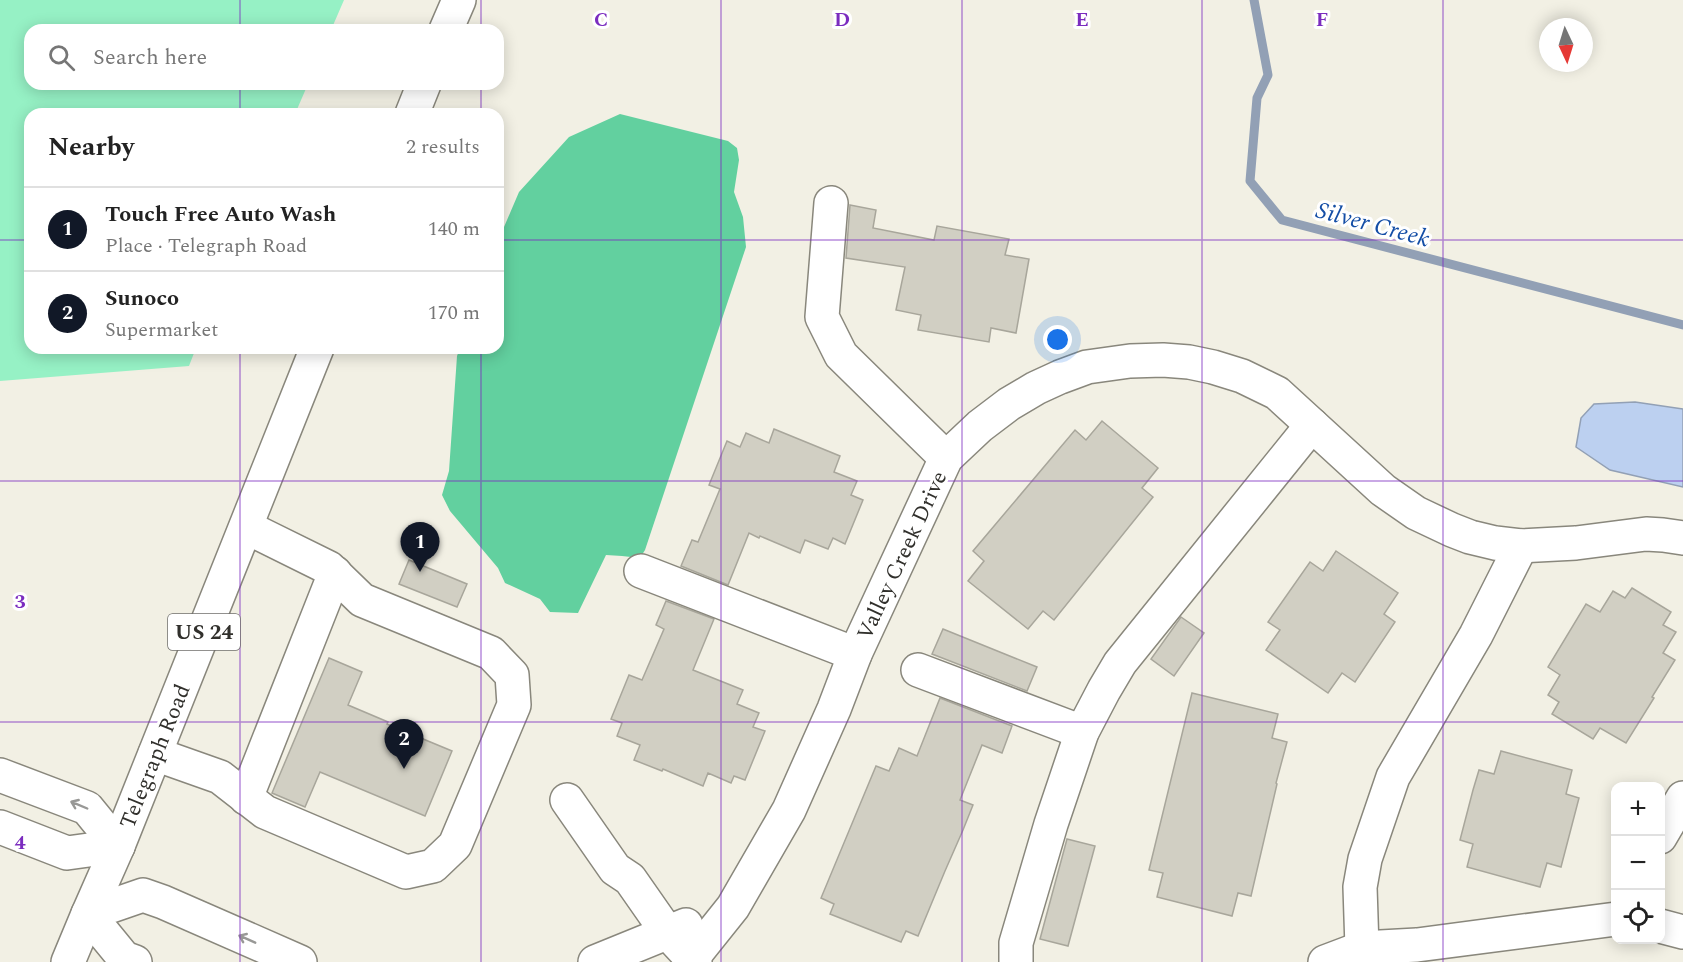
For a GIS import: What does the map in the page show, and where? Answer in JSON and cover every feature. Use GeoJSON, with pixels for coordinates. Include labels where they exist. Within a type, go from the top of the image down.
{"type":"FeatureCollection","features":[{"type":"Feature","properties":{"kind":"street"},"geometry":{"type":"LineString","coordinates":[[449,24],[459,0]]}},
{"type":"Feature","properties":{"kind":"street"},"geometry":{"type":"LineString","coordinates":[[414,108],[422,90]]}},
{"type":"Feature","properties":{"kind":"street"},"geometry":{"type":"LineString","coordinates":[[831,203],[822,317],[841,355],[945,458]]}},
{"type":"Feature","properties":{"kind":"street","name":"Telegraph Road"},"geometry":{"type":"LineString","coordinates":[[68,962],[118,846],[315,354]]}},
{"type":"Feature","properties":{"kind":"street","name":"Valley Creek Drive"},"geometry":{"type":"LineString","coordinates":[[567,800],[615,869],[630,879],[692,961],[733,906],[789,810],[834,709],[855,654],[945,458],[980,426],[1009,404],[1036,388],[1087,367],[1130,361],[1163,360],[1189,362],[1242,376],[1277,393],[1383,490],[1416,513],[1470,537],[1521,546],[1576,543],[1646,534],[1683,538]]}},
{"type":"Feature","properties":{"kind":"street"},"geometry":{"type":"LineString","coordinates":[[1016,962],[1016,943],[1051,824],[1082,732],[1104,690],[1120,663],[1312,425]]}},
{"type":"Feature","properties":{"kind":"street"},"geometry":{"type":"LineString","coordinates":[[155,754],[220,777],[264,812],[406,872],[433,866],[455,845],[514,705],[512,675],[491,653],[362,600],[329,568],[246,527]]}},
{"type":"Feature","properties":{"kind":"street"},"geometry":{"type":"LineString","coordinates":[[1362,948],[1360,887],[1365,859],[1393,777],[1476,634],[1521,546]]}},
{"type":"Feature","properties":{"kind":"street"},"geometry":{"type":"LineString","coordinates":[[641,571],[855,654]]}},
{"type":"Feature","properties":{"kind":"street"},"geometry":{"type":"LineString","coordinates":[[246,798],[335,573]]}},
{"type":"Feature","properties":{"kind":"street"},"geometry":{"type":"LineString","coordinates":[[918,670],[1082,732]]}},
{"type":"Feature","properties":{"kind":"street"},"geometry":{"type":"LineString","coordinates":[[0,775],[87,808],[118,846]]}},
{"type":"Feature","properties":{"kind":"street"},"geometry":{"type":"LineString","coordinates":[[1661,836],[1683,798]]}},
{"type":"Feature","properties":{"kind":"street"},"geometry":{"type":"LineString","coordinates":[[0,827],[67,853],[118,846]]}},
{"type":"Feature","properties":{"kind":"street"},"geometry":{"type":"LineString","coordinates":[[135,962],[124,958],[88,914],[143,895],[300,962]]}},
{"type":"Feature","properties":{"kind":"street"},"geometry":{"type":"LineString","coordinates":[[595,962],[733,906]]}},
{"type":"Feature","properties":{"kind":"street"},"geometry":{"type":"LineString","coordinates":[[1325,962],[1362,948],[1417,945],[1611,918]]}},
{"type":"Feature","properties":{"kind":"street"},"geometry":{"type":"LineString","coordinates":[[1665,927],[1683,932]]}},
{"type":"Feature","properties":{"kind":"green space"},"geometry":{"type":"Polygon","coordinates":[[[0,0],[344,0],[334,24],[24,24],[24,90],[305,90],[298,108],[24,108],[24,354],[194,354],[189,366],[0,381],[0,0]]]}},
{"type":"Feature","properties":{"kind":"green space"},"geometry":{"type":"Polygon","coordinates":[[[620,114],[728,141],[737,148],[739,160],[734,192],[743,217],[746,247],[645,550],[640,558],[606,555],[578,613],[550,612],[540,599],[505,583],[498,568],[450,511],[442,495],[449,471],[457,356],[458,354],[504,354],[504,227],[519,192],[569,137],[620,114]]]}},
{"type":"Feature","properties":{"kind":"water"},"geometry":{"type":"Polygon","coordinates":[[[1635,402],[1683,409],[1683,487],[1610,470],[1576,447],[1581,418],[1594,404],[1635,402]]]}},
{"type":"Feature","properties":{"kind":"building"},"geometry":{"type":"Polygon","coordinates":[[[850,205],[876,210],[873,228],[934,240],[937,226],[1009,239],[1005,255],[1029,259],[1016,333],[991,328],[989,342],[918,330],[921,315],[896,310],[905,267],[846,258],[850,205]]]}},
{"type":"Feature","properties":{"kind":"building"},"geometry":{"type":"Polygon","coordinates":[[[1102,421],[1158,468],[1142,488],[1153,497],[1054,620],[1043,611],[1028,629],[968,581],[984,561],[973,551],[1075,430],[1086,440],[1102,421]]]}},
{"type":"Feature","properties":{"kind":"building"},"geometry":{"type":"Polygon","coordinates":[[[774,429],[840,456],[834,472],[857,481],[851,495],[863,500],[845,544],[833,538],[828,549],[805,540],[800,553],[749,533],[728,585],[681,566],[692,540],[698,542],[720,489],[709,485],[727,441],[740,447],[746,433],[769,443],[774,429]]]}},
{"type":"Feature","properties":{"kind":"building"},"geometry":{"type":"Polygon","coordinates":[[[1336,551],[1398,593],[1384,614],[1395,622],[1355,682],[1342,673],[1328,693],[1266,650],[1280,630],[1268,622],[1310,562],[1323,571],[1336,551]]]}},
{"type":"Feature","properties":{"kind":"building"},"geometry":{"type":"Polygon","coordinates":[[[409,560],[467,584],[457,607],[399,584],[409,560]]]}},
{"type":"Feature","properties":{"kind":"building"},"geometry":{"type":"Polygon","coordinates":[[[1632,588],[1671,612],[1663,625],[1676,632],[1663,653],[1675,660],[1626,743],[1600,728],[1593,739],[1552,714],[1559,702],[1548,695],[1560,675],[1548,667],[1586,604],[1600,612],[1613,591],[1625,598],[1632,588]]]}},
{"type":"Feature","properties":{"kind":"building"},"geometry":{"type":"Polygon","coordinates":[[[666,601],[714,619],[693,670],[743,690],[737,704],[759,713],[753,727],[765,731],[745,780],[734,776],[731,783],[708,773],[703,786],[663,769],[662,771],[634,760],[640,745],[617,736],[622,723],[611,719],[629,675],[642,680],[664,629],[656,625],[666,601]]]}},
{"type":"Feature","properties":{"kind":"building"},"geometry":{"type":"Polygon","coordinates":[[[1181,617],[1204,633],[1174,676],[1151,659],[1181,617]]]}},
{"type":"Feature","properties":{"kind":"building"},"geometry":{"type":"Polygon","coordinates":[[[943,629],[1037,667],[1027,691],[932,654],[943,629]]]}},
{"type":"Feature","properties":{"kind":"building"},"geometry":{"type":"Polygon","coordinates":[[[329,658],[362,672],[348,705],[452,751],[425,816],[320,772],[305,807],[272,793],[329,658]]]}},
{"type":"Feature","properties":{"kind":"building"},"geometry":{"type":"Polygon","coordinates":[[[1192,693],[1278,714],[1272,738],[1287,742],[1251,896],[1238,893],[1232,916],[1157,897],[1163,873],[1149,870],[1192,693]]]}},
{"type":"Feature","properties":{"kind":"building"},"geometry":{"type":"Polygon","coordinates":[[[940,698],[1012,726],[1002,753],[982,745],[960,800],[973,805],[963,830],[918,936],[906,931],[901,942],[830,914],[834,904],[821,898],[876,766],[889,771],[899,748],[917,756],[940,698]]]}},
{"type":"Feature","properties":{"kind":"building"},"geometry":{"type":"Polygon","coordinates":[[[1501,751],[1572,770],[1566,794],[1579,798],[1561,867],[1547,863],[1540,887],[1467,867],[1473,844],[1460,840],[1473,790],[1479,770],[1494,774],[1501,751]]]}},
{"type":"Feature","properties":{"kind":"building"},"geometry":{"type":"Polygon","coordinates":[[[1067,839],[1095,846],[1068,946],[1040,939],[1067,839]]]}},
{"type":"Feature","properties":{"kind":"waterway","name":"Silver Creek"},"geometry":{"type":"LineString","coordinates":[[1254,0],[1268,75],[1257,98],[1250,181],[1282,220],[1683,325]]}},
{"type":"Feature","properties":{"kind":"place","name":"Touch Free Auto Wash"},"geometry":{"type":"Point","coordinates":[420,572]}},
{"type":"Feature","properties":{"kind":"place","name":"Sunoco"},"geometry":{"type":"Point","coordinates":[404,769]}}]}
